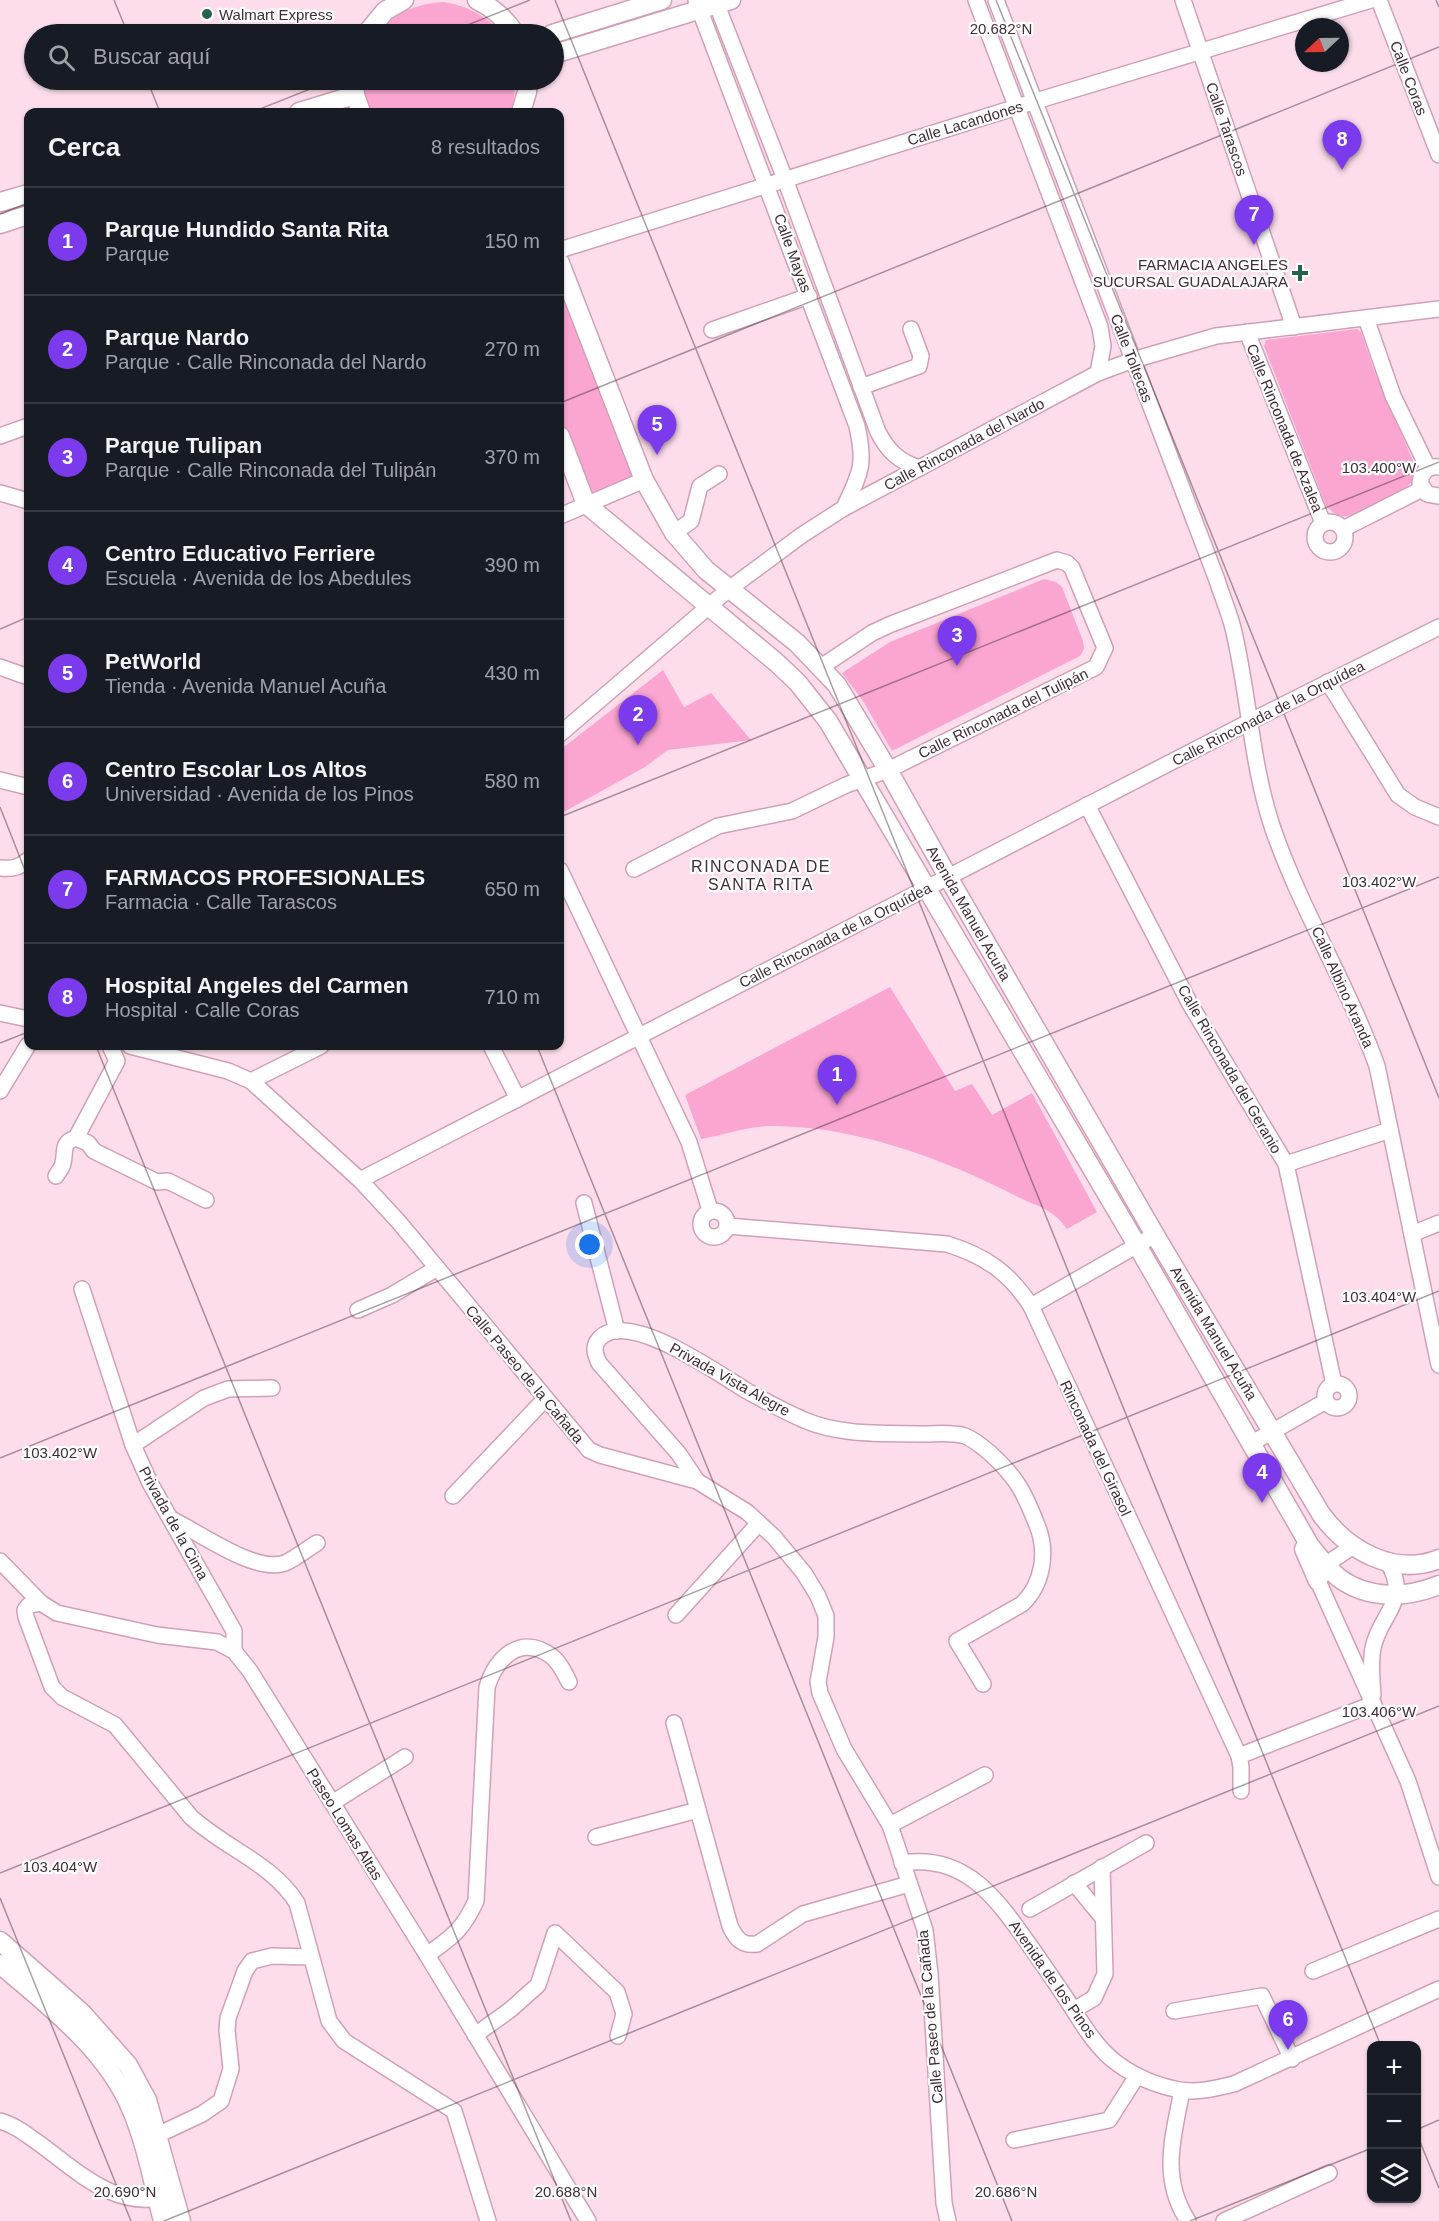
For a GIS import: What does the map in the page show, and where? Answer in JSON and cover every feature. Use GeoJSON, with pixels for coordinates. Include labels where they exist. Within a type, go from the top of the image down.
{"type":"FeatureCollection","features":[{"type":"Feature","properties":{"kind":"street"},"geometry":{"type":"LineString","coordinates":[[374,24],[385,11],[404,0]]}},
{"type":"Feature","properties":{"kind":"street"},"geometry":{"type":"LineString","coordinates":[[477,0],[493,9],[508,24]]}},
{"type":"Feature","properties":{"kind":"street"},"geometry":{"type":"LineString","coordinates":[[564,30],[663,0]]}},
{"type":"Feature","properties":{"kind":"street","name":"Calle Toltecas"},"geometry":{"type":"LineString","coordinates":[[976,0],[1100,327],[1103,346],[1098,373]]}},
{"type":"Feature","properties":{"kind":"street","name":"Calle Toltecas"},"geometry":{"type":"LineString","coordinates":[[996,0],[1217,580],[1233,628],[1249,722]]}},
{"type":"Feature","properties":{"kind":"street","name":"Calle Tarascos"},"geometry":{"type":"LineString","coordinates":[[1183,0],[1294,327]]}},
{"type":"Feature","properties":{"kind":"street","name":"Calle Lacandones"},"geometry":{"type":"LineString","coordinates":[[564,249],[1016,107],[1371,0]]}},
{"type":"Feature","properties":{"kind":"street","name":"Calle Coras"},"geometry":{"type":"LineString","coordinates":[[1379,0],[1439,155]]}},
{"type":"Feature","properties":{"kind":"street"},"geometry":{"type":"LineString","coordinates":[[564,51],[711,3]]}},
{"type":"Feature","properties":{"kind":"street","name":"Calle Mayas"},"geometry":{"type":"LineString","coordinates":[[711,3],[785,179],[861,387],[885,445],[905,464],[920,468]]}},
{"type":"Feature","properties":{"kind":"street","name":"Calle Mayas"},"geometry":{"type":"LineString","coordinates":[[711,3],[767,185],[857,426],[863,459],[844,508]]}},
{"type":"Feature","properties":{"kind":"street"},"geometry":{"type":"LineString","coordinates":[[522,108],[527,90]]}},
{"type":"Feature","properties":{"kind":"street"},"geometry":{"type":"LineString","coordinates":[[314,108],[357,96]]}},
{"type":"Feature","properties":{"kind":"street"},"geometry":{"type":"LineString","coordinates":[[0,202],[24,195]]}},
{"type":"Feature","properties":{"kind":"street"},"geometry":{"type":"LineString","coordinates":[[0,224],[24,216]]}},
{"type":"Feature","properties":{"kind":"street","name":"Avenida Manuel Acuña"},"geometry":{"type":"LineString","coordinates":[[564,274],[644,480],[674,533],[706,570],[796,643],[821,667],[850,705],[1155,1235],[1321,1514],[1333,1530],[1366,1555],[1413,1565],[1439,1559]]}},
{"type":"Feature","properties":{"kind":"street"},"geometry":{"type":"LineString","coordinates":[[712,330],[809,296]]}},
{"type":"Feature","properties":{"kind":"street","name":"Calle Rinconada del Nardo"},"geometry":{"type":"LineString","coordinates":[[564,731],[729,589],[802,535],[844,508],[1098,373],[1133,360],[1216,336],[1439,309]]}},
{"type":"Feature","properties":{"kind":"street"},"geometry":{"type":"LineString","coordinates":[[1366,318],[1393,396],[1434,468],[1421,477],[1422,489]]}},
{"type":"Feature","properties":{"kind":"street"},"geometry":{"type":"LineString","coordinates":[[861,387],[919,366],[921,356],[911,329]]}},
{"type":"Feature","properties":{"kind":"street","name":"Calle Rinconada de Azalea"},"geometry":{"type":"LineString","coordinates":[[1247,332],[1323,523]]}},
{"type":"Feature","properties":{"kind":"street"},"geometry":{"type":"LineString","coordinates":[[0,436],[24,427]]}},
{"type":"Feature","properties":{"kind":"street","name":"Avenida Manuel Acuña"},"geometry":{"type":"LineString","coordinates":[[564,446],[586,504],[777,663],[798,683],[828,721],[1252,1443],[1310,1546],[1323,1574],[1381,1595],[1411,1594],[1439,1585]]}},
{"type":"Feature","properties":{"kind":"street"},"geometry":{"type":"LineString","coordinates":[[674,533],[691,521],[700,486],[719,474]]}},
{"type":"Feature","properties":{"kind":"street"},"geometry":{"type":"LineString","coordinates":[[564,514],[644,480]]}},
{"type":"Feature","properties":{"kind":"street"},"geometry":{"type":"LineString","coordinates":[[1422,489],[1432,496],[1439,496]]}},
{"type":"Feature","properties":{"kind":"street"},"geometry":{"type":"LineString","coordinates":[[1343,529],[1422,489]]}},
{"type":"Feature","properties":{"kind":"street"},"geometry":{"type":"LineString","coordinates":[[0,493],[24,500]]}},
{"type":"Feature","properties":{"kind":"street"},"geometry":{"type":"LineString","coordinates":[[1334,522],[1343,529],[1344,543],[1333,552],[1319,548],[1316,542],[1315,534],[1323,523],[1334,522]]}},
{"type":"Feature","properties":{"kind":"street","name":"Calle Rinconada del Tulipán"},"geometry":{"type":"LineString","coordinates":[[634,869],[718,826],[792,811],[862,779],[888,770],[1096,667],[1105,648],[1072,568],[1064,562],[1054,561],[872,633],[821,667]]}},
{"type":"Feature","properties":{"kind":"street","name":"Calle Rinconada de la Orquídea"},"geometry":{"type":"LineString","coordinates":[[360,1180],[1249,722],[1439,627]]}},
{"type":"Feature","properties":{"kind":"street"},"geometry":{"type":"LineString","coordinates":[[0,667],[24,676]]}},
{"type":"Feature","properties":{"kind":"street"},"geometry":{"type":"LineString","coordinates":[[1328,682],[1398,795],[1415,807],[1439,817]]}},
{"type":"Feature","properties":{"kind":"street","name":"Calle Albino Aranda"},"geometry":{"type":"LineString","coordinates":[[1249,722],[1258,774],[1273,828],[1299,891],[1361,1023],[1377,1066],[1412,1234],[1433,1309],[1439,1365]]}},
{"type":"Feature","properties":{"kind":"street"},"geometry":{"type":"LineString","coordinates":[[0,780],[24,786]]}},
{"type":"Feature","properties":{"kind":"street","name":"Calle Rinconada del Geranio"},"geometry":{"type":"LineString","coordinates":[[1087,806],[1190,1005],[1286,1164],[1334,1384]]}},
{"type":"Feature","properties":{"kind":"street"},"geometry":{"type":"LineString","coordinates":[[0,868],[13,869],[24,864]]}},
{"type":"Feature","properties":{"kind":"street"},"geometry":{"type":"LineString","coordinates":[[564,878],[689,1142],[710,1210]]}},
{"type":"Feature","properties":{"kind":"street"},"geometry":{"type":"LineString","coordinates":[[0,1013],[24,1018]]}},
{"type":"Feature","properties":{"kind":"street"},"geometry":{"type":"LineString","coordinates":[[0,1091],[25,1050]]}},
{"type":"Feature","properties":{"kind":"street"},"geometry":{"type":"LineString","coordinates":[[76,1138],[117,1061],[112,1050]]}},
{"type":"Feature","properties":{"kind":"street","name":"Calle Paseo de la Cañada"},"geometry":{"type":"LineString","coordinates":[[146,1050],[228,1071],[251,1081],[360,1180],[589,1450],[697,1481],[747,1512],[774,1538],[804,1573],[818,1596],[826,1616],[826,1636],[819,1682],[820,1693],[844,1749],[890,1825],[924,1930],[928,1953],[944,2203],[948,2221]]}},
{"type":"Feature","properties":{"kind":"street"},"geometry":{"type":"LineString","coordinates":[[251,1081],[313,1050]]}},
{"type":"Feature","properties":{"kind":"street"},"geometry":{"type":"LineString","coordinates":[[493,1050],[518,1099]]}},
{"type":"Feature","properties":{"kind":"street"},"geometry":{"type":"LineString","coordinates":[[1286,1164],[1390,1130]]}},
{"type":"Feature","properties":{"kind":"street"},"geometry":{"type":"LineString","coordinates":[[56,1176],[63,1163],[64,1147],[70,1139],[76,1138],[88,1143],[94,1151],[157,1182],[168,1181],[206,1200]]}},
{"type":"Feature","properties":{"kind":"street"},"geometry":{"type":"LineString","coordinates":[[584,1203],[617,1331],[604,1335],[596,1343],[595,1349],[599,1363],[679,1454],[697,1481]]}},
{"type":"Feature","properties":{"kind":"street"},"geometry":{"type":"LineString","coordinates":[[710,1210],[719,1211],[726,1217],[728,1226],[717,1238],[708,1237],[702,1231],[700,1223],[703,1215],[710,1210]]}},
{"type":"Feature","properties":{"kind":"street"},"geometry":{"type":"LineString","coordinates":[[1412,1234],[1439,1223]]}},
{"type":"Feature","properties":{"kind":"street","name":"Rinconada del Girasol"},"geometry":{"type":"LineString","coordinates":[[728,1226],[947,1244],[967,1250],[991,1262],[1021,1291],[1239,1756]]}},
{"type":"Feature","properties":{"kind":"street"},"geometry":{"type":"LineString","coordinates":[[1030,1306],[1155,1235]]}},
{"type":"Feature","properties":{"kind":"street"},"geometry":{"type":"LineString","coordinates":[[358,1310],[392,1295],[436,1268]]}},
{"type":"Feature","properties":{"kind":"street","name":"Privada de la Cima"},"geometry":{"type":"LineString","coordinates":[[82,1289],[133,1445],[150,1483],[234,1631],[234,1651]]}},
{"type":"Feature","properties":{"kind":"street","name":"Privada Vista Alegre"},"geometry":{"type":"LineString","coordinates":[[617,1331],[651,1337],[676,1347],[748,1392],[824,1428],[852,1433],[964,1436],[976,1441],[1010,1471],[1025,1493],[1039,1529],[1043,1542],[1043,1559],[1039,1578],[1022,1604],[957,1641],[983,1684]]}},
{"type":"Feature","properties":{"kind":"street"},"geometry":{"type":"LineString","coordinates":[[1334,1384],[1340,1384],[1349,1392],[1350,1398],[1342,1408],[1336,1409],[1326,1401],[1326,1391],[1334,1384]]}},
{"type":"Feature","properties":{"kind":"street"},"geometry":{"type":"LineString","coordinates":[[133,1445],[204,1398],[228,1389],[272,1388]]}},
{"type":"Feature","properties":{"kind":"street"},"geometry":{"type":"LineString","coordinates":[[453,1496],[545,1399]]}},
{"type":"Feature","properties":{"kind":"street"},"geometry":{"type":"LineString","coordinates":[[1252,1443],[1326,1401]]}},
{"type":"Feature","properties":{"kind":"street"},"geometry":{"type":"LineString","coordinates":[[171,1519],[192,1528],[231,1553],[262,1564],[284,1563],[317,1543]]}},
{"type":"Feature","properties":{"kind":"street"},"geometry":{"type":"LineString","coordinates":[[676,1616],[759,1523]]}},
{"type":"Feature","properties":{"kind":"street"},"geometry":{"type":"LineString","coordinates":[[1352,1546],[1323,1574],[1373,1704],[1408,1781],[1439,1877]]}},
{"type":"Feature","properties":{"kind":"street"},"geometry":{"type":"LineString","coordinates":[[0,1561],[41,1603],[66,1616],[157,1635],[217,1642],[234,1651]]}},
{"type":"Feature","properties":{"kind":"street"},"geometry":{"type":"LineString","coordinates":[[1373,1704],[1371,1667],[1373,1648],[1394,1606],[1396,1595],[1394,1573],[1387,1561]]}},
{"type":"Feature","properties":{"kind":"street"},"geometry":{"type":"LineString","coordinates":[[41,1603],[28,1605],[25,1610],[52,1687],[62,1697],[115,1725],[191,1817],[204,1829],[276,1877],[289,1890],[297,1903],[329,2021],[336,2033],[344,2041],[454,2111],[488,2221]]}},
{"type":"Feature","properties":{"kind":"street"},"geometry":{"type":"LineString","coordinates":[[427,1955],[456,1934],[467,1921],[476,1901],[487,1687],[491,1672],[511,1650],[538,1649],[550,1655],[560,1665],[569,1682]]}},
{"type":"Feature","properties":{"kind":"street","name":"Paseo Lomas Altas"},"geometry":{"type":"LineString","coordinates":[[234,1651],[250,1671],[427,1955],[588,2221]]}},
{"type":"Feature","properties":{"kind":"street"},"geometry":{"type":"LineString","coordinates":[[1241,1791],[1239,1756],[1373,1704]]}},
{"type":"Feature","properties":{"kind":"street"},"geometry":{"type":"LineString","coordinates":[[674,1723],[730,1926],[734,1936],[741,1942],[749,1945],[757,1944],[802,1914],[909,1884]]}},
{"type":"Feature","properties":{"kind":"street"},"geometry":{"type":"LineString","coordinates":[[332,1803],[405,1757]]}},
{"type":"Feature","properties":{"kind":"street"},"geometry":{"type":"LineString","coordinates":[[890,1825],[985,1775]]}},
{"type":"Feature","properties":{"kind":"street"},"geometry":{"type":"LineString","coordinates":[[596,1838],[698,1810]]}},
{"type":"Feature","properties":{"kind":"street"},"geometry":{"type":"LineString","coordinates":[[1030,1909],[1146,1844]]}},
{"type":"Feature","properties":{"kind":"street","name":"Avenida de los Pinos"},"geometry":{"type":"LineString","coordinates":[[902,1863],[919,1860],[942,1864],[966,1874],[983,1887],[1003,1907],[1093,2039],[1116,2063],[1137,2076],[1182,2091],[1209,2090],[1234,2084],[1439,1989]]}},
{"type":"Feature","properties":{"kind":"street"},"geometry":{"type":"LineString","coordinates":[[1074,2010],[1094,1998],[1105,1974],[1102,1867]]}},
{"type":"Feature","properties":{"kind":"street"},"geometry":{"type":"LineString","coordinates":[[1074,1883],[1103,1918]]}},
{"type":"Feature","properties":{"kind":"street"},"geometry":{"type":"LineString","coordinates":[[1313,1971],[1439,1919]]}},
{"type":"Feature","properties":{"kind":"street"},"geometry":{"type":"LineString","coordinates":[[475,2035],[510,2010],[538,1985],[555,1933],[617,1992],[624,2014],[618,2036]]}},
{"type":"Feature","properties":{"kind":"street"},"geometry":{"type":"LineString","coordinates":[[0,1941],[75,2020],[118,2083],[150,2139],[166,2197],[181,2221]]}},
{"type":"Feature","properties":{"kind":"street"},"geometry":{"type":"LineString","coordinates":[[150,2139],[202,2114],[221,2101],[231,2069],[228,2018],[242,1980],[252,1962],[272,1956],[311,1957]]}},
{"type":"Feature","properties":{"kind":"street"},"geometry":{"type":"LineString","coordinates":[[0,1964],[75,2020]]}},
{"type":"Feature","properties":{"kind":"street"},"geometry":{"type":"LineString","coordinates":[[1174,2011],[1262,1996],[1292,2059]]}},
{"type":"Feature","properties":{"kind":"street"},"geometry":{"type":"LineString","coordinates":[[1014,2140],[1109,2120],[1137,2076]]}},
{"type":"Feature","properties":{"kind":"street"},"geometry":{"type":"LineString","coordinates":[[1182,2091],[1171,2146],[1170,2163],[1179,2204],[1188,2221]]}},
{"type":"Feature","properties":{"kind":"street"},"geometry":{"type":"LineString","coordinates":[[0,2121],[21,2130],[99,2187],[112,2193],[137,2200],[166,2197]]}},
{"type":"Feature","properties":{"kind":"street"},"geometry":{"type":"LineString","coordinates":[[1224,2221],[1329,2173]]}},
{"type":"Feature","properties":{"kind":"street"},"geometry":{"type":"LineString","coordinates":[[163,2221],[166,2197]]}},
{"type":"Feature","properties":{"kind":"shaded area"},"geometry":{"type":"Polygon","coordinates":[[[443,2],[460,6],[475,12],[491,24],[386,24],[398,15],[424,5],[443,2]]]}},
{"type":"Feature","properties":{"kind":"shaded area"},"geometry":{"type":"Polygon","coordinates":[[[365,90],[515,90],[511,108],[369,108],[365,90]]]}},
{"type":"Feature","properties":{"kind":"shaded area"},"geometry":{"type":"Polygon","coordinates":[[[564,292],[634,476],[588,495],[564,432],[564,292]]]}},
{"type":"Feature","properties":{"kind":"shaded area"},"geometry":{"type":"Polygon","coordinates":[[[1357,329],[1361,332],[1374,370],[1417,470],[1416,477],[1406,488],[1353,515],[1342,516],[1335,514],[1326,506],[1264,346],[1266,340],[1357,329]]]}},
{"type":"Feature","properties":{"kind":"shaded area"},"geometry":{"type":"Polygon","coordinates":[[[1044,579],[1056,582],[1062,587],[1083,641],[1084,649],[1080,656],[892,751],[863,701],[842,673],[890,642],[1044,579]]]}},
{"type":"Feature","properties":{"kind":"shaded area"},"geometry":{"type":"Polygon","coordinates":[[[663,670],[684,707],[711,693],[751,740],[668,750],[645,767],[564,812],[564,747],[663,670]]]}},
{"type":"Feature","properties":{"kind":"shaded area"},"geometry":{"type":"Polygon","coordinates":[[[890,987],[955,1091],[972,1084],[992,1115],[1032,1093],[1097,1212],[1067,1229],[1062,1222],[1045,1209],[960,1170],[897,1147],[833,1131],[769,1126],[701,1139],[685,1095],[890,987]]]}},
{"type":"Feature","properties":{"kind":"place","name":"Walmart Express"},"geometry":{"type":"Point","coordinates":[207,14]}},
{"type":"Feature","properties":{"kind":"place","name":"Hospital Angeles del Carmen"},"geometry":{"type":"Point","coordinates":[1342,170]}},
{"type":"Feature","properties":{"kind":"place","name":"FARMACOS PROFESIONALES"},"geometry":{"type":"Point","coordinates":[1254,245]}},
{"type":"Feature","properties":{"kind":"place","name":"FARMACIA ANGELES SUCURSAL GUADALAJARA"},"geometry":{"type":"Point","coordinates":[1300,273]}},
{"type":"Feature","properties":{"kind":"place","name":"PetWorld"},"geometry":{"type":"Point","coordinates":[657,455]}},
{"type":"Feature","properties":{"kind":"place","name":"Parque Tulipan"},"geometry":{"type":"Point","coordinates":[957,666]}},
{"type":"Feature","properties":{"kind":"place","name":"Parque Nardo"},"geometry":{"type":"Point","coordinates":[638,745]}},
{"type":"Feature","properties":{"kind":"place","name":"Parque Hundido Santa Rita"},"geometry":{"type":"Point","coordinates":[837,1105]}},
{"type":"Feature","properties":{"kind":"place","name":"Centro Educativo Ferriere"},"geometry":{"type":"Point","coordinates":[1262,1503]}},
{"type":"Feature","properties":{"kind":"place","name":"Centro Escolar Los Altos"},"geometry":{"type":"Point","coordinates":[1288,2050]}},
{"type":"Feature","properties":{"kind":"district","name":"RINCONADA DE SANTA RITA"},"geometry":{"type":"Point","coordinates":[761,875]}}]}
